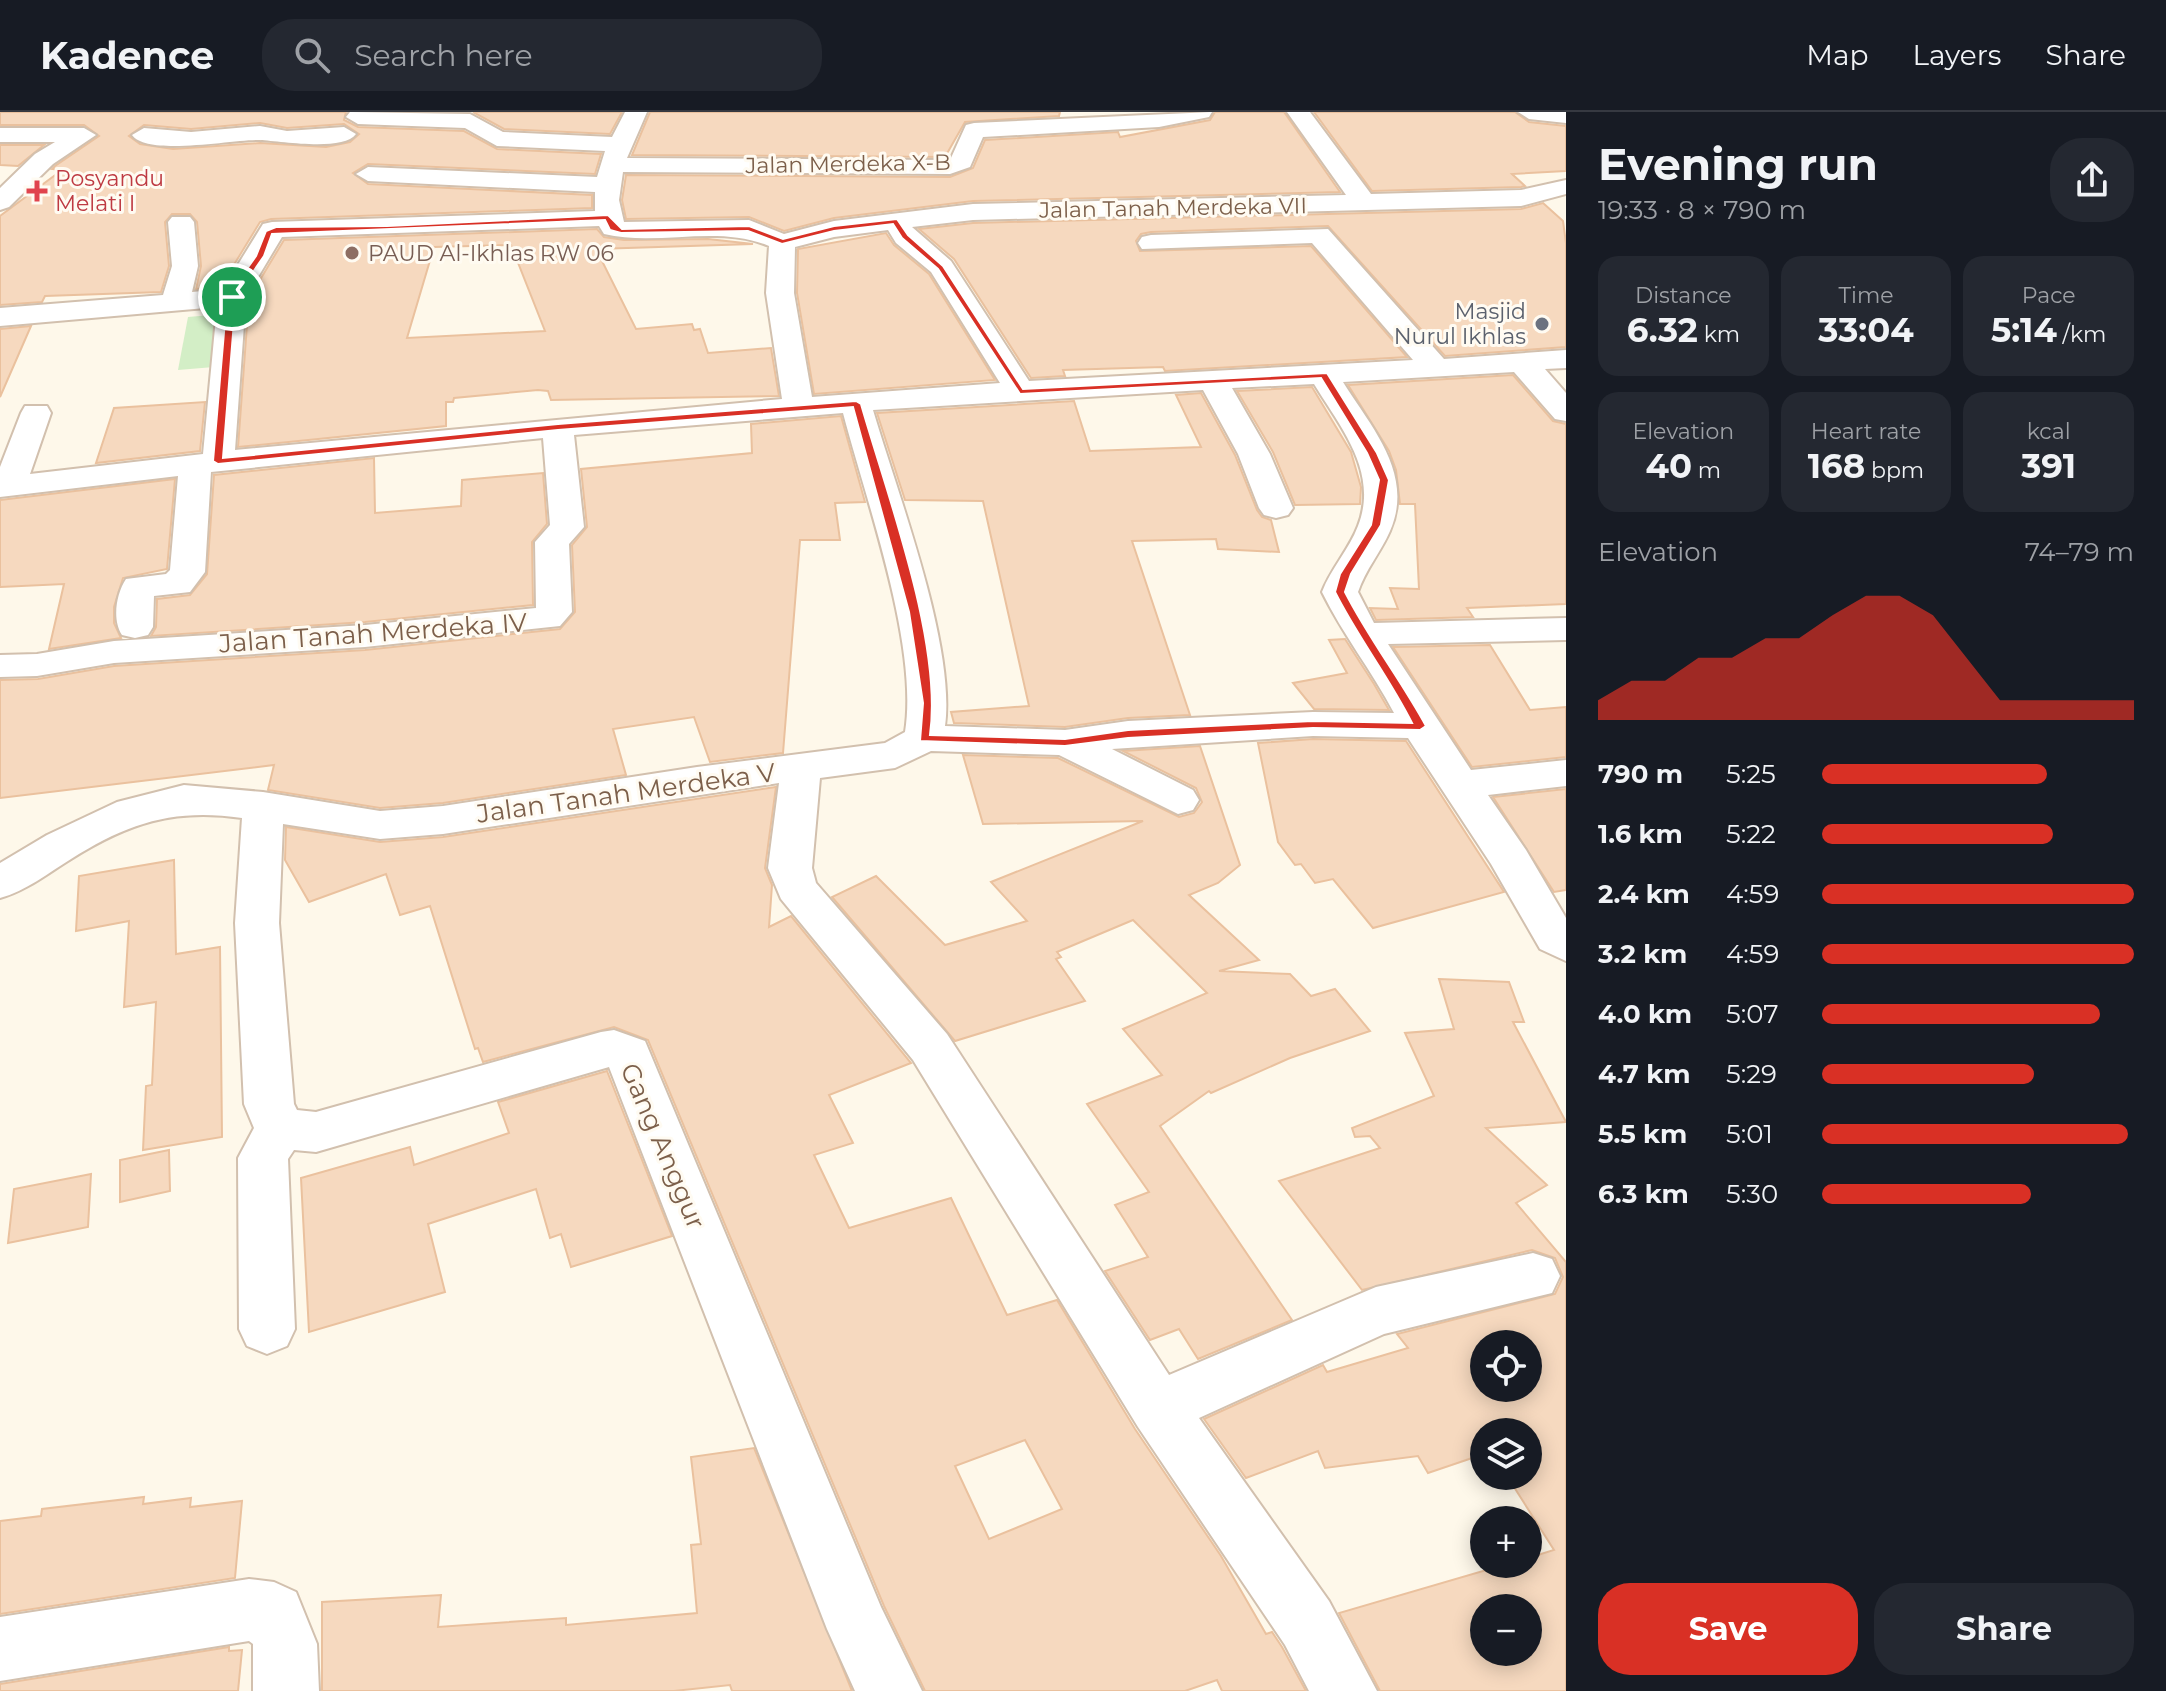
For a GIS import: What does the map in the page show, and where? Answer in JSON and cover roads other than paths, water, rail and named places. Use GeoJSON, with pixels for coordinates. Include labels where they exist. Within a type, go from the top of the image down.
{"type":"FeatureCollection","features":[{"type":"Feature","properties":{"kind":"street"},"geometry":{"type":"LineString","coordinates":[[124,135],[168,112]]}},
{"type":"Feature","properties":{"kind":"street"},"geometry":{"type":"LineString","coordinates":[[636,112],[616,158],[608,218],[613,228],[621,231],[749,228],[782,242],[780,293],[799,409]]}},
{"type":"Feature","properties":{"kind":"street","name":"Jalan Merdeka X-B"},"geometry":{"type":"LineString","coordinates":[[616,158],[957,165],[966,122],[1159,120],[1201,112]]}},
{"type":"Feature","properties":{"kind":"street"},"geometry":{"type":"LineString","coordinates":[[1298,112],[1365,203]]}},
{"type":"Feature","properties":{"kind":"street"},"geometry":{"type":"LineString","coordinates":[[1529,112],[1566,116]]}},
{"type":"Feature","properties":{"kind":"street"},"geometry":{"type":"LineString","coordinates":[[0,135],[124,135],[191,139],[260,133],[287,138],[355,121],[427,116],[476,122],[492,137],[508,141],[616,158]]}},
{"type":"Feature","properties":{"kind":"street"},"geometry":{"type":"LineString","coordinates":[[342,228],[386,145],[382,135],[355,121]]}},
{"type":"Feature","properties":{"kind":"street"},"geometry":{"type":"LineString","coordinates":[[0,202],[44,159],[84,135]]}},
{"type":"Feature","properties":{"kind":"street"},"geometry":{"type":"LineString","coordinates":[[368,174],[616,158],[653,138]]}},
{"type":"Feature","properties":{"kind":"street"},"geometry":{"type":"LineString","coordinates":[[957,165],[973,212]]}},
{"type":"Feature","properties":{"kind":"street","name":"Jalan Tanah Merdeka VII"},"geometry":{"type":"LineString","coordinates":[[782,242],[834,229],[973,212],[1521,198],[1566,187]]}},
{"type":"Feature","properties":{"kind":"street"},"geometry":{"type":"LineString","coordinates":[[135,627],[139,587],[177,584],[187,572],[232,297],[260,256],[272,230],[608,218]]}},
{"type":"Feature","properties":{"kind":"street"},"geometry":{"type":"LineString","coordinates":[[895,221],[905,237],[941,267],[1020,391]]}},
{"type":"Feature","properties":{"kind":"street"},"geometry":{"type":"LineString","coordinates":[[175,302],[185,266],[181,222]]}},
{"type":"Feature","properties":{"kind":"street"},"geometry":{"type":"LineString","coordinates":[[1151,243],[1347,234]]}},
{"type":"Feature","properties":{"kind":"street"},"geometry":{"type":"LineString","coordinates":[[1319,235],[1435,367]]}},
{"type":"Feature","properties":{"kind":"street"},"geometry":{"type":"LineString","coordinates":[[0,317],[232,297]]}},
{"type":"Feature","properties":{"kind":"street"},"geometry":{"type":"LineString","coordinates":[[4,486],[558,427],[1020,391],[1566,359]]}},
{"type":"Feature","properties":{"kind":"street"},"geometry":{"type":"LineString","coordinates":[[1522,362],[1566,412]]}},
{"type":"Feature","properties":{"kind":"street"},"geometry":{"type":"LineString","coordinates":[[1323,375],[1372,453],[1384,480],[1376,525],[1345,574],[1340,592],[1361,634],[1394,677],[1457,785],[1511,860],[1540,914],[1566,945]]}},
{"type":"Feature","properties":{"kind":"street"},"geometry":{"type":"LineString","coordinates":[[1213,381],[1254,454],[1276,508]]}},
{"type":"Feature","properties":{"kind":"street"},"geometry":{"type":"LineString","coordinates":[[856,404],[914,612],[929,703],[924,738],[1065,743],[1128,734],[1313,724],[1420,726]]}},
{"type":"Feature","properties":{"kind":"street"},"geometry":{"type":"LineString","coordinates":[[4,486],[36,413]]}},
{"type":"Feature","properties":{"kind":"street","name":"Jalan Tanah Merdeka IV"},"geometry":{"type":"LineString","coordinates":[[0,666],[37,665],[114,652],[365,636],[547,618],[554,612],[552,542],[567,527],[558,427]]}},
{"type":"Feature","properties":{"kind":"street"},"geometry":{"type":"LineString","coordinates":[[1361,634],[1566,629]]}},
{"type":"Feature","properties":{"kind":"street","name":"Jalan Tanah Merdeka V"},"geometry":{"type":"LineString","coordinates":[[0,883],[62,845],[132,812],[184,799],[263,806],[380,825],[427,822],[895,755],[924,738]]}},
{"type":"Feature","properties":{"kind":"street"},"geometry":{"type":"LineString","coordinates":[[1065,743],[1140,777],[1178,800]]}},
{"type":"Feature","properties":{"kind":"street"},"geometry":{"type":"LineString","coordinates":[[801,768],[790,868],[796,888],[930,1047],[1158,1408],[1307,1623],[1344,1691]]}},
{"type":"Feature","properties":{"kind":"street"},"geometry":{"type":"LineString","coordinates":[[1457,785],[1566,773]]}},
{"type":"Feature","properties":{"kind":"street"},"geometry":{"type":"LineString","coordinates":[[263,806],[258,939],[269,1104],[280,1129],[263,1158],[267,1329]]}},
{"type":"Feature","properties":{"kind":"street","name":"Gang Anggur"},"geometry":{"type":"LineString","coordinates":[[280,1129],[316,1132],[601,1050],[614,1048],[628,1054],[853,1614],[889,1691]]}},
{"type":"Feature","properties":{"kind":"street"},"geometry":{"type":"LineString","coordinates":[[1158,1408],[1376,1311],[1533,1276]]}},
{"type":"Feature","properties":{"kind":"street"},"geometry":{"type":"LineString","coordinates":[[0,1649],[249,1610],[274,1614],[285,1644],[286,1691]]}},
{"type":"Feature","properties":{"kind":"place","name":"Posyandu Melati I"},"geometry":{"type":"Point","coordinates":[37,191]}},
{"type":"Feature","properties":{"kind":"place","name":"PAUD Al-Ikhlas RW 06"},"geometry":{"type":"Point","coordinates":[352,253]}},
{"type":"Feature","properties":{"kind":"place","name":"Masjid Nurul Ikhlas"},"geometry":{"type":"Point","coordinates":[1542,324]}}]}
